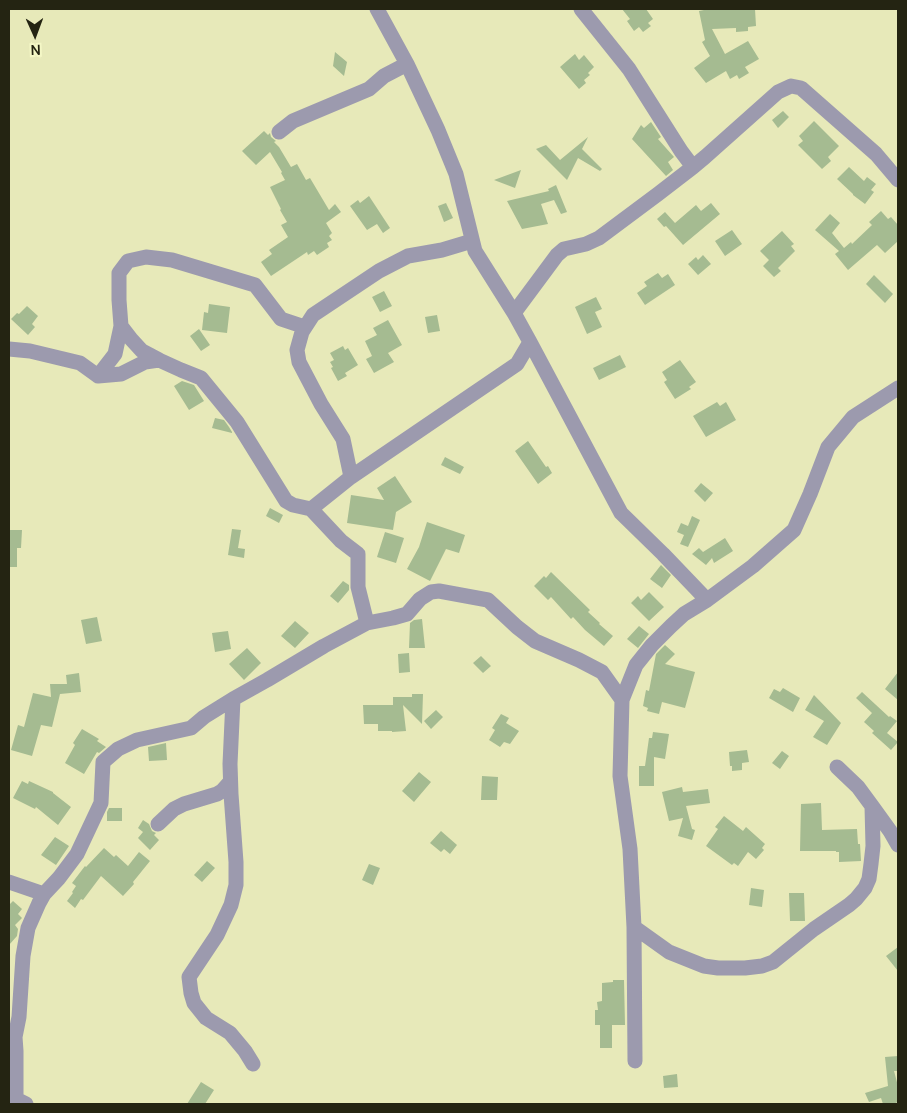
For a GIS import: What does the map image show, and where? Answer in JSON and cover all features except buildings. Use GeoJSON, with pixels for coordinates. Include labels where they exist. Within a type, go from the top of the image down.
{"type":"FeatureCollection","features":[{"type":"Feature","properties":{"kind":"street"},"geometry":{"type":"LineString","coordinates":[[377,9],[407,64],[456,174],[475,251],[530,342],[621,513],[707,600]]}},
{"type":"Feature","properties":{"kind":"street"},"geometry":{"type":"LineString","coordinates":[[581,9],[629,69],[693,167]]}},
{"type":"Feature","properties":{"kind":"street"},"geometry":{"type":"LineString","coordinates":[[279,132],[293,121],[369,89],[384,76],[407,64]]}},
{"type":"Feature","properties":{"kind":"street"},"geometry":{"type":"LineString","coordinates":[[514,314],[556,255],[564,249],[586,244],[598,238],[705,158],[778,92],[791,86],[801,88],[876,154],[898,180]]}},
{"type":"Feature","properties":{"kind":"street"},"geometry":{"type":"LineString","coordinates":[[351,477],[344,439],[320,404],[299,362],[297,350],[305,327],[313,315],[379,270],[408,256],[442,250],[472,241]]}},
{"type":"Feature","properties":{"kind":"street"},"geometry":{"type":"LineString","coordinates":[[98,376],[115,354],[122,326],[118,273],[128,261],[146,257],[172,260],[255,285],[280,319],[305,327]]}},
{"type":"Feature","properties":{"kind":"street"},"geometry":{"type":"LineString","coordinates":[[122,326],[142,351],[201,378],[237,422],[286,501],[293,505],[311,509],[341,541],[358,554],[358,587],[367,623]]}},
{"type":"Feature","properties":{"kind":"street"},"geometry":{"type":"LineString","coordinates":[[311,509],[351,477],[517,364],[530,342]]}},
{"type":"Feature","properties":{"kind":"street"},"geometry":{"type":"LineString","coordinates":[[9,349],[30,351],[80,363],[98,376],[121,374],[145,362],[159,360]]}},
{"type":"Feature","properties":{"kind":"street"},"geometry":{"type":"LineString","coordinates":[[635,1061],[634,927],[630,849],[620,776],[622,700],[636,665],[652,645],[684,614],[707,600],[753,566],[794,530],[828,447],[853,417],[898,388]]}},
{"type":"Feature","properties":{"kind":"street"},"geometry":{"type":"LineString","coordinates":[[17,1099],[16,1037],[23,956],[28,928],[44,894],[77,854],[101,803],[103,762],[118,749],[148,737],[191,728],[233,699],[367,623],[407,614],[420,598],[431,592],[488,600],[535,641],[602,672],[622,700]]}},
{"type":"Feature","properties":{"kind":"street"},"geometry":{"type":"LineString","coordinates":[[233,699],[230,782],[236,885],[231,905],[218,935],[189,977],[194,1003],[206,1018],[230,1033],[253,1064]]}},
{"type":"Feature","properties":{"kind":"street"},"geometry":{"type":"LineString","coordinates":[[837,767],[858,787],[898,845]]}},
{"type":"Feature","properties":{"kind":"street"},"geometry":{"type":"LineString","coordinates":[[158,824],[184,804],[217,794],[230,782]]}},
{"type":"Feature","properties":{"kind":"street"},"geometry":{"type":"LineString","coordinates":[[634,927],[669,952],[704,966],[745,968],[758,967],[773,962],[814,929],[849,905],[865,888],[869,879],[873,846],[872,806]]}},
{"type":"Feature","properties":{"kind":"street"},"geometry":{"type":"LineString","coordinates":[[9,882],[44,894]]}}]}
